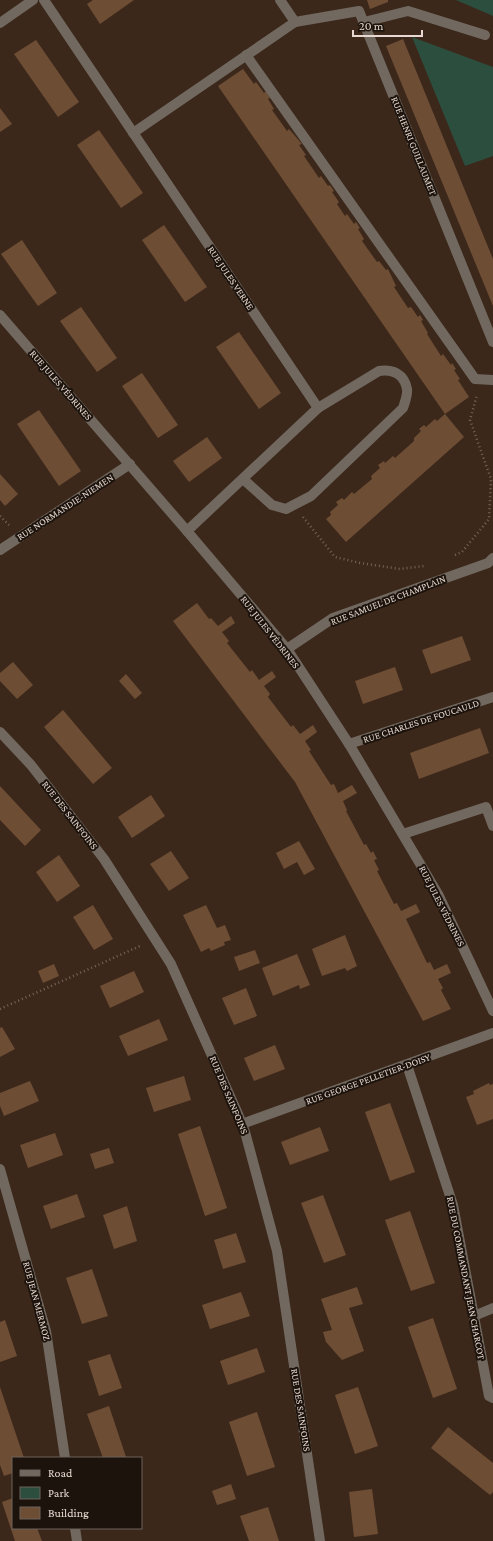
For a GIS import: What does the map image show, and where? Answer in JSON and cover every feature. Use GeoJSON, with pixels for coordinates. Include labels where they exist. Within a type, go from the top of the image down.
{"type":"FeatureCollection","features":[{"type":"Feature","properties":{"kind":"street"},"geometry":{"type":"LineString","coordinates":[[0,23],[33,0]]}},
{"type":"Feature","properties":{"kind":"street","name":"RUE JULES VERNE"},"geometry":{"type":"LineString","coordinates":[[44,0],[318,408]]}},
{"type":"Feature","properties":{"kind":"street"},"geometry":{"type":"LineString","coordinates":[[280,0],[295,22]]}},
{"type":"Feature","properties":{"kind":"street"},"geometry":{"type":"LineString","coordinates":[[133,133],[295,22],[359,11],[364,22],[408,11],[485,35]]}},
{"type":"Feature","properties":{"kind":"street","name":"RUE HENRI GUILLAUMET"},"geometry":{"type":"LineString","coordinates":[[364,22],[493,342]]}},
{"type":"Feature","properties":{"kind":"street"},"geometry":{"type":"LineString","coordinates":[[246,55],[475,379],[493,380]]}},
{"type":"Feature","properties":{"kind":"street","name":"RUE JULES VÉDRINES"},"geometry":{"type":"LineString","coordinates":[[0,315],[130,464],[287,650],[349,744],[438,894],[493,1011]]}},
{"type":"Feature","properties":{"kind":"street"},"geometry":{"type":"LineString","coordinates":[[187,531],[318,408],[379,371],[390,369],[401,376],[407,390],[403,408],[311,496],[286,509],[272,506],[243,479]]}},
{"type":"Feature","properties":{"kind":"street","name":"RUE NORMANDIE-NIEMEN"},"geometry":{"type":"LineString","coordinates":[[0,550],[130,464]]}},
{"type":"Feature","properties":{"kind":"street","name":"RUE SAMUEL DE CHAMPLAIN"},"geometry":{"type":"LineString","coordinates":[[287,650],[333,618],[488,563],[493,558]]}},
{"type":"Feature","properties":{"kind":"street","name":"RUE CHARLES DE FOUCAULD"},"geometry":{"type":"LineString","coordinates":[[349,744],[493,697]]}},
{"type":"Feature","properties":{"kind":"street","name":"RUE DES SAINFOINS"},"geometry":{"type":"LineString","coordinates":[[0,732],[31,765],[104,859],[171,964],[242,1124],[277,1251],[320,1541]]}},
{"type":"Feature","properties":{"kind":"street"},"geometry":{"type":"LineString","coordinates":[[403,834],[486,807],[493,826]]}},
{"type":"Feature","properties":{"kind":"street","name":"RUE GEORGE PELLETIER-DOISY"},"geometry":{"type":"LineString","coordinates":[[242,1124],[493,1033]]}},
{"type":"Feature","properties":{"kind":"street","name":"RUE DU COMMANDANT JEAN CHARCOT"},"geometry":{"type":"LineString","coordinates":[[407,1065],[453,1205],[489,1396],[493,1398]]}},
{"type":"Feature","properties":{"kind":"street","name":"RUE JEAN MERMOZ"},"geometry":{"type":"LineString","coordinates":[[0,1170],[46,1331],[65,1457]]}},
{"type":"Feature","properties":{"kind":"street"},"geometry":{"type":"LineString","coordinates":[[474,1316],[493,1308]]}},
{"type":"Feature","properties":{"kind":"street"},"geometry":{"type":"LineString","coordinates":[[75,1529],[77,1541]]}},
{"type":"Feature","properties":{"kind":"path"},"geometry":{"type":"LineString","coordinates":[[449,558],[462,552],[489,519],[491,479],[470,420],[482,379]]}},
{"type":"Feature","properties":{"kind":"path"},"geometry":{"type":"LineString","coordinates":[[293,506],[335,556],[360,563],[400,569],[429,566]]}},
{"type":"Feature","properties":{"kind":"path"},"geometry":{"type":"LineString","coordinates":[[0,1009],[155,939]]}},
{"type":"Feature","properties":{"kind":"green space"},"geometry":{"type":"Polygon","coordinates":[[[456,0],[493,0],[493,16],[456,0]]]}},
{"type":"Feature","properties":{"kind":"green space"},"geometry":{"type":"Polygon","coordinates":[[[412,37],[493,67],[493,156],[465,166],[412,37]]]}},
{"type":"Feature","properties":{"kind":"building"},"geometry":{"type":"Polygon","coordinates":[[[93,0],[134,0],[100,24],[87,4],[93,0]]]}},
{"type":"Feature","properties":{"kind":"building"},"geometry":{"type":"Polygon","coordinates":[[[367,0],[388,0],[388,2],[370,9],[367,0]]]}},
{"type":"Feature","properties":{"kind":"building"},"geometry":{"type":"Polygon","coordinates":[[[403,39],[493,259],[493,306],[386,46],[403,39]]]}},
{"type":"Feature","properties":{"kind":"building"},"geometry":{"type":"Polygon","coordinates":[[[36,40],[79,102],[58,117],[14,54],[36,40]]]}},
{"type":"Feature","properties":{"kind":"building"},"geometry":{"type":"Polygon","coordinates":[[[243,69],[254,84],[256,82],[264,93],[266,91],[270,98],[268,99],[274,109],[272,110],[287,131],[289,129],[302,144],[299,145],[306,155],[304,156],[319,178],[321,176],[328,186],[330,185],[334,191],[332,192],[339,202],[337,204],[345,216],[347,214],[354,224],[356,222],[360,228],[358,229],[364,239],[362,241],[377,262],[379,261],[386,270],[388,269],[396,286],[394,287],[408,308],[411,307],[418,317],[420,315],[423,320],[421,321],[428,333],[427,334],[441,356],[443,354],[456,369],[454,370],[460,379],[458,380],[469,397],[445,414],[218,86],[243,69]]]}},
{"type":"Feature","properties":{"kind":"building"},"geometry":{"type":"Polygon","coordinates":[[[0,108],[12,124],[0,132],[0,108]]]}},
{"type":"Feature","properties":{"kind":"building"},"geometry":{"type":"Polygon","coordinates":[[[99,130],[143,193],[121,208],[77,145],[99,130]]]}},
{"type":"Feature","properties":{"kind":"building"},"geometry":{"type":"Polygon","coordinates":[[[164,225],[207,287],[185,302],[142,240],[164,225]]]}},
{"type":"Feature","properties":{"kind":"building"},"geometry":{"type":"Polygon","coordinates":[[[22,240],[57,293],[38,306],[1,254],[22,240]]]}},
{"type":"Feature","properties":{"kind":"building"},"geometry":{"type":"Polygon","coordinates":[[[81,307],[117,358],[97,372],[60,321],[81,307]]]}},
{"type":"Feature","properties":{"kind":"building"},"geometry":{"type":"Polygon","coordinates":[[[239,332],[281,393],[259,409],[216,347],[239,332]]]}},
{"type":"Feature","properties":{"kind":"building"},"geometry":{"type":"Polygon","coordinates":[[[142,373],[178,425],[158,438],[122,386],[142,373]]]}},
{"type":"Feature","properties":{"kind":"building"},"geometry":{"type":"Polygon","coordinates":[[[39,410],[81,471],[59,486],[17,424],[39,410]]]}},
{"type":"Feature","properties":{"kind":"building"},"geometry":{"type":"Polygon","coordinates":[[[445,414],[464,437],[346,542],[326,519],[331,515],[330,512],[338,505],[336,502],[342,498],[344,500],[352,492],[354,494],[372,479],[371,476],[380,468],[378,465],[384,461],[385,463],[393,456],[395,458],[414,441],[414,438],[421,431],[419,429],[424,425],[426,427],[435,419],[437,421],[445,414]]]}},
{"type":"Feature","properties":{"kind":"building"},"geometry":{"type":"Polygon","coordinates":[[[207,437],[222,458],[189,482],[173,461],[207,437]]]}},
{"type":"Feature","properties":{"kind":"building"},"geometry":{"type":"Polygon","coordinates":[[[0,474],[18,494],[5,506],[0,500],[0,474]]]}},
{"type":"Feature","properties":{"kind":"building"},"geometry":{"type":"Polygon","coordinates":[[[197,603],[209,619],[211,618],[218,626],[231,616],[235,623],[222,632],[229,641],[227,643],[250,672],[252,670],[259,680],[272,671],[276,677],[264,686],[270,694],[268,697],[291,727],[293,725],[300,734],[313,725],[317,732],[305,741],[311,750],[309,751],[331,785],[334,784],[338,793],[352,785],[357,793],[343,801],[347,810],[346,811],[364,845],[366,844],[371,853],[373,851],[377,859],[374,860],[379,870],[377,871],[394,904],[397,903],[401,911],[416,904],[420,912],[406,919],[427,963],[430,962],[434,970],[447,964],[451,973],[438,979],[443,988],[441,990],[451,1009],[423,1021],[295,782],[173,621],[197,603]]]}},
{"type":"Feature","properties":{"kind":"building"},"geometry":{"type":"Polygon","coordinates":[[[462,636],[471,660],[431,674],[422,650],[462,636]]]}},
{"type":"Feature","properties":{"kind":"building"},"geometry":{"type":"Polygon","coordinates":[[[13,662],[33,685],[17,699],[0,681],[0,673],[13,662]]]}},
{"type":"Feature","properties":{"kind":"building"},"geometry":{"type":"Polygon","coordinates":[[[395,667],[403,690],[363,704],[355,681],[395,667]]]}},
{"type":"Feature","properties":{"kind":"building"},"geometry":{"type":"Polygon","coordinates":[[[126,674],[142,693],[135,699],[119,681],[126,674]]]}},
{"type":"Feature","properties":{"kind":"building"},"geometry":{"type":"Polygon","coordinates":[[[63,710],[112,768],[93,784],[44,727],[63,710]]]}},
{"type":"Feature","properties":{"kind":"building"},"geometry":{"type":"Polygon","coordinates":[[[480,728],[489,753],[419,779],[410,753],[480,728]]]}},
{"type":"Feature","properties":{"kind":"building"},"geometry":{"type":"Polygon","coordinates":[[[0,786],[41,830],[25,846],[0,820],[0,786]]]}},
{"type":"Feature","properties":{"kind":"building"},"geometry":{"type":"Polygon","coordinates":[[[151,795],[165,816],[132,838],[118,817],[151,795]]]}},
{"type":"Feature","properties":{"kind":"building"},"geometry":{"type":"Polygon","coordinates":[[[299,841],[315,869],[304,875],[297,862],[284,869],[276,853],[299,841]]]}},
{"type":"Feature","properties":{"kind":"building"},"geometry":{"type":"Polygon","coordinates":[[[171,851],[189,878],[169,891],[150,864],[171,851]]]}},
{"type":"Feature","properties":{"kind":"building"},"geometry":{"type":"Polygon","coordinates":[[[59,855],[80,886],[57,902],[36,872],[59,855]]]}},
{"type":"Feature","properties":{"kind":"building"},"geometry":{"type":"Polygon","coordinates":[[[93,905],[113,939],[94,950],[73,917],[93,905]]]}},
{"type":"Feature","properties":{"kind":"building"},"geometry":{"type":"Polygon","coordinates":[[[206,905],[217,928],[225,925],[231,940],[224,942],[225,945],[211,951],[209,948],[201,952],[183,915],[206,905]]]}},
{"type":"Feature","properties":{"kind":"building"},"geometry":{"type":"Polygon","coordinates":[[[345,935],[357,966],[347,971],[345,968],[322,976],[312,949],[345,935]]]}},
{"type":"Feature","properties":{"kind":"building"},"geometry":{"type":"Polygon","coordinates":[[[255,950],[260,963],[239,971],[234,957],[255,950]]]}},
{"type":"Feature","properties":{"kind":"building"},"geometry":{"type":"Polygon","coordinates":[[[297,954],[310,985],[300,989],[299,985],[273,996],[262,968],[297,954]]]}},
{"type":"Feature","properties":{"kind":"building"},"geometry":{"type":"Polygon","coordinates":[[[54,964],[59,976],[43,983],[38,971],[54,964]]]}},
{"type":"Feature","properties":{"kind":"building"},"geometry":{"type":"Polygon","coordinates":[[[134,971],[144,992],[110,1008],[100,986],[134,971]]]}},
{"type":"Feature","properties":{"kind":"building"},"geometry":{"type":"Polygon","coordinates":[[[246,988],[257,1016],[234,1025],[222,998],[246,988]]]}},
{"type":"Feature","properties":{"kind":"building"},"geometry":{"type":"Polygon","coordinates":[[[159,1019],[168,1040],[128,1056],[119,1036],[159,1019]]]}},
{"type":"Feature","properties":{"kind":"building"},"geometry":{"type":"Polygon","coordinates":[[[2,1027],[15,1049],[0,1057],[0,1028],[2,1027]]]}},
{"type":"Feature","properties":{"kind":"building"},"geometry":{"type":"Polygon","coordinates":[[[275,1045],[285,1069],[254,1081],[244,1058],[275,1045]]]}},
{"type":"Feature","properties":{"kind":"building"},"geometry":{"type":"Polygon","coordinates":[[[184,1076],[191,1100],[154,1112],[146,1088],[184,1076]]]}},
{"type":"Feature","properties":{"kind":"building"},"geometry":{"type":"Polygon","coordinates":[[[30,1081],[39,1101],[4,1116],[0,1106],[0,1093],[30,1081]]]}},
{"type":"Feature","properties":{"kind":"building"},"geometry":{"type":"Polygon","coordinates":[[[489,1083],[490,1085],[493,1084],[493,1119],[477,1125],[466,1097],[474,1094],[473,1091],[489,1083]]]}},
{"type":"Feature","properties":{"kind":"building"},"geometry":{"type":"Polygon","coordinates":[[[390,1103],[415,1172],[390,1181],[365,1112],[390,1103]]]}},
{"type":"Feature","properties":{"kind":"building"},"geometry":{"type":"Polygon","coordinates":[[[200,1126],[227,1208],[205,1216],[178,1134],[200,1126]]]}},
{"type":"Feature","properties":{"kind":"building"},"geometry":{"type":"Polygon","coordinates":[[[320,1127],[329,1151],[290,1165],[281,1142],[320,1127]]]}},
{"type":"Feature","properties":{"kind":"building"},"geometry":{"type":"Polygon","coordinates":[[[55,1133],[63,1155],[28,1168],[20,1145],[55,1133]]]}},
{"type":"Feature","properties":{"kind":"building"},"geometry":{"type":"Polygon","coordinates":[[[109,1148],[114,1163],[95,1169],[90,1154],[109,1148]]]}},
{"type":"Feature","properties":{"kind":"building"},"geometry":{"type":"Polygon","coordinates":[[[77,1194],[85,1217],[51,1229],[43,1206],[77,1194]]]}},
{"type":"Feature","properties":{"kind":"building"},"geometry":{"type":"Polygon","coordinates":[[[323,1195],[346,1255],[324,1263],[301,1203],[323,1195]]]}},
{"type":"Feature","properties":{"kind":"building"},"geometry":{"type":"Polygon","coordinates":[[[127,1206],[137,1241],[114,1249],[103,1215],[127,1206]]]}},
{"type":"Feature","properties":{"kind":"building"},"geometry":{"type":"Polygon","coordinates":[[[410,1211],[435,1283],[411,1291],[385,1220],[410,1211]]]}},
{"type":"Feature","properties":{"kind":"building"},"geometry":{"type":"Polygon","coordinates":[[[236,1233],[246,1262],[223,1269],[214,1240],[236,1233]]]}},
{"type":"Feature","properties":{"kind":"building"},"geometry":{"type":"Polygon","coordinates":[[[92,1269],[108,1316],[82,1324],[66,1278],[92,1269]]]}},
{"type":"Feature","properties":{"kind":"building"},"geometry":{"type":"Polygon","coordinates":[[[357,1287],[363,1304],[349,1308],[364,1351],[342,1360],[326,1342],[323,1332],[332,1330],[321,1299],[357,1287]]]}},
{"type":"Feature","properties":{"kind":"building"},"geometry":{"type":"Polygon","coordinates":[[[241,1292],[250,1316],[210,1329],[202,1305],[241,1292]]]}},
{"type":"Feature","properties":{"kind":"building"},"geometry":{"type":"Polygon","coordinates":[[[433,1318],[457,1389],[433,1398],[408,1327],[433,1318]]]}},
{"type":"Feature","properties":{"kind":"building"},"geometry":{"type":"Polygon","coordinates":[[[5,1320],[17,1356],[0,1362],[0,1322],[5,1320]]]}},
{"type":"Feature","properties":{"kind":"building"},"geometry":{"type":"Polygon","coordinates":[[[257,1348],[265,1372],[228,1385],[220,1361],[257,1348]]]}},
{"type":"Feature","properties":{"kind":"building"},"geometry":{"type":"Polygon","coordinates":[[[110,1354],[122,1388],[99,1396],[88,1361],[110,1354]]]}},
{"type":"Feature","properties":{"kind":"building"},"geometry":{"type":"Polygon","coordinates":[[[0,1387],[24,1457],[12,1457],[12,1473],[4,1476],[0,1465],[0,1387]]]}},
{"type":"Feature","properties":{"kind":"building"},"geometry":{"type":"Polygon","coordinates":[[[358,1387],[378,1446],[355,1454],[335,1395],[358,1387]]]}},
{"type":"Feature","properties":{"kind":"building"},"geometry":{"type":"Polygon","coordinates":[[[109,1406],[126,1457],[103,1457],[87,1414],[109,1406]]]}},
{"type":"Feature","properties":{"kind":"building"},"geometry":{"type":"Polygon","coordinates":[[[257,1412],[275,1467],[247,1476],[229,1422],[257,1412]]]}},
{"type":"Feature","properties":{"kind":"building"},"geometry":{"type":"Polygon","coordinates":[[[448,1427],[493,1463],[493,1492],[490,1495],[431,1448],[448,1427]]]}},
{"type":"Feature","properties":{"kind":"building"},"geometry":{"type":"Polygon","coordinates":[[[231,1484],[236,1499],[217,1505],[212,1491],[231,1484]]]}},
{"type":"Feature","properties":{"kind":"building"},"geometry":{"type":"Polygon","coordinates":[[[372,1489],[378,1534],[354,1537],[349,1492],[372,1489]]]}},
{"type":"Feature","properties":{"kind":"building"},"geometry":{"type":"Polygon","coordinates":[[[12,1498],[12,1529],[37,1529],[42,1541],[15,1541],[2,1502],[12,1498]]]}},
{"type":"Feature","properties":{"kind":"building"},"geometry":{"type":"Polygon","coordinates":[[[268,1507],[279,1541],[249,1541],[240,1516],[268,1507]]]}}]}
